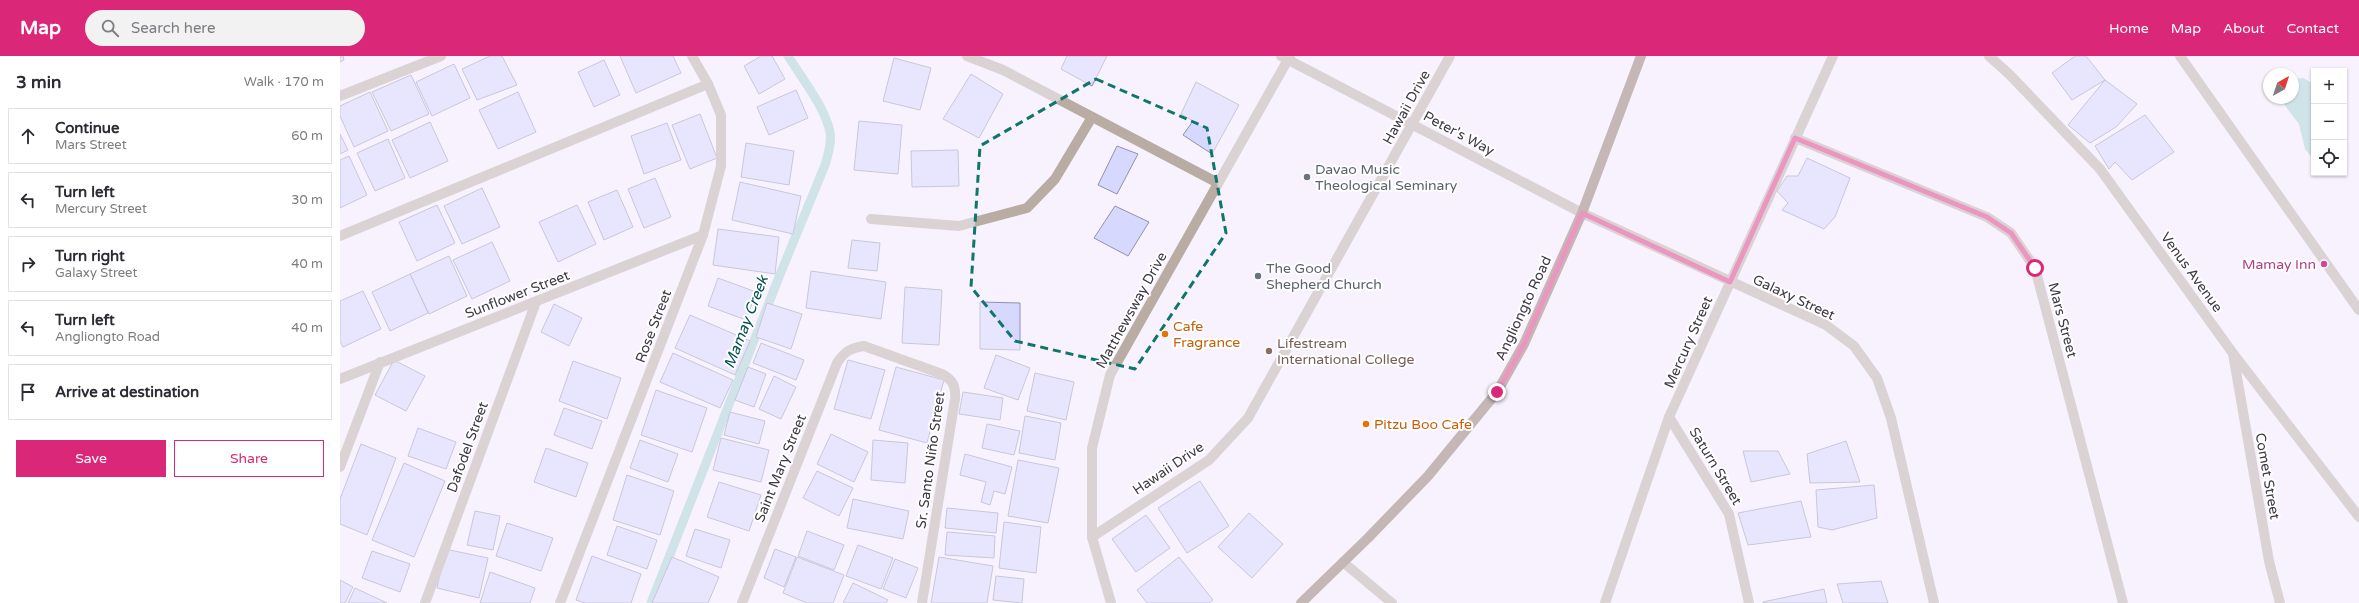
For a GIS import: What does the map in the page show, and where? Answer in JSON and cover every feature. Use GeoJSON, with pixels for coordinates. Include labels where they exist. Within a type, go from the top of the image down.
{"type":"FeatureCollection","features":[{"type":"Feature","properties":{"kind":"main road","name":"Angliongto Road"},"geometry":{"type":"LineString","coordinates":[[1301,603],[1344,562],[1428,476],[1497,392],[1524,344],[1582,213],[1641,56]]}},
{"type":"Feature","properties":{"kind":"street"},"geometry":{"type":"LineString","coordinates":[[340,96],[441,56]]}},
{"type":"Feature","properties":{"kind":"street","name":"Rose Street"},"geometry":{"type":"LineString","coordinates":[[560,603],[703,235],[720,166],[721,115],[708,84],[692,56]]}},
{"type":"Feature","properties":{"kind":"street"},"geometry":{"type":"LineString","coordinates":[[967,56],[1003,70],[1218,183]]}},
{"type":"Feature","properties":{"kind":"street","name":"Hawaii Drive"},"geometry":{"type":"LineString","coordinates":[[1092,537],[1209,460],[1248,418],[1413,125],[1450,56]]}},
{"type":"Feature","properties":{"kind":"street","name":"Mercury Street"},"geometry":{"type":"LineString","coordinates":[[1605,603],[1669,417],[1833,56]]}},
{"type":"Feature","properties":{"kind":"street","name":"Venus Avenue"},"geometry":{"type":"LineString","coordinates":[[1988,56],[2010,74],[2100,169],[2232,352],[2359,517]]}},
{"type":"Feature","properties":{"kind":"street"},"geometry":{"type":"LineString","coordinates":[[2180,56],[2359,310]]}},
{"type":"Feature","properties":{"kind":"street","name":"Peter's Way"},"geometry":{"type":"LineString","coordinates":[[1286,57],[1582,213]]}},
{"type":"Feature","properties":{"kind":"street","name":"Matthewsway Drive"},"geometry":{"type":"LineString","coordinates":[[1111,603],[1092,537],[1092,448],[1110,376],[1218,183],[1286,57]]}},
{"type":"Feature","properties":{"kind":"street"},"geometry":{"type":"LineString","coordinates":[[340,236],[708,84]]}},
{"type":"Feature","properties":{"kind":"street"},"geometry":{"type":"LineString","coordinates":[[871,219],[959,226],[1027,208],[1054,179],[1092,117]]}},
{"type":"Feature","properties":{"kind":"street","name":"Mars Street"},"geometry":{"type":"LineString","coordinates":[[1795,138],[1987,217],[2011,233],[2035,268],[2122,603]]}},
{"type":"Feature","properties":{"kind":"street","name":"Galaxy Street"},"geometry":{"type":"LineString","coordinates":[[1582,213],[1826,325],[1854,346],[1877,378],[1891,418],[1934,603]]}},
{"type":"Feature","properties":{"kind":"street","name":"Sunflower Street"},"geometry":{"type":"LineString","coordinates":[[340,379],[703,235]]}},
{"type":"Feature","properties":{"kind":"street","name":"Dafodel Street"},"geometry":{"type":"LineString","coordinates":[[425,603],[536,302]]}},
{"type":"Feature","properties":{"kind":"street","name":"Sr. Santo Niño Street"},"geometry":{"type":"LineString","coordinates":[[851,348],[864,346],[876,349],[942,374],[950,378],[955,385],[955,399],[922,603]]}},
{"type":"Feature","properties":{"kind":"street","name":"Saint Mary Street"},"geometry":{"type":"LineString","coordinates":[[742,603],[837,363],[843,353],[851,348]]}},
{"type":"Feature","properties":{"kind":"street","name":"Comet Street"},"geometry":{"type":"LineString","coordinates":[[2232,352],[2269,561],[2280,603]]}},
{"type":"Feature","properties":{"kind":"street"},"geometry":{"type":"LineString","coordinates":[[340,467],[380,362]]}},
{"type":"Feature","properties":{"kind":"street","name":"Saturn Street"},"geometry":{"type":"LineString","coordinates":[[1669,417],[1729,514],[1749,603]]}},
{"type":"Feature","properties":{"kind":"street"},"geometry":{"type":"LineString","coordinates":[[1344,562],[1392,603]]}},
{"type":"Feature","properties":{"kind":"highlighted area"},"geometry":{"type":"Polygon","coordinates":[[[1096,79],[1207,128],[1226,233],[1135,369],[1015,341],[971,287],[980,146],[1096,79]]]}},
{"type":"Feature","properties":{"kind":"shaded area"},"geometry":{"type":"Polygon","coordinates":[[[2299,78],[2303,78],[2311,82],[2311,156],[2305,149],[2299,124],[2284,104],[2299,104],[2299,78]]]}},
{"type":"Feature","properties":{"kind":"building"},"geometry":{"type":"Polygon","coordinates":[[[340,56],[343,56],[344,60],[340,62],[340,56]]]}},
{"type":"Feature","properties":{"kind":"building"},"geometry":{"type":"Polygon","coordinates":[[[490,56],[502,56],[517,85],[477,100],[462,69],[490,56]]]}},
{"type":"Feature","properties":{"kind":"building"},"geometry":{"type":"Polygon","coordinates":[[[620,56],[673,56],[681,73],[636,93],[620,56]]]}},
{"type":"Feature","properties":{"kind":"building"},"geometry":{"type":"Polygon","coordinates":[[[761,56],[772,56],[785,79],[759,94],[744,66],[761,56]]]}},
{"type":"Feature","properties":{"kind":"building"},"geometry":{"type":"Polygon","coordinates":[[[1067,56],[1107,56],[1092,86],[1061,69],[1067,56]]]}},
{"type":"Feature","properties":{"kind":"building"},"geometry":{"type":"Polygon","coordinates":[[[2075,56],[2086,56],[2105,80],[2072,100],[2052,73],[2075,56]]]}},
{"type":"Feature","properties":{"kind":"building"},"geometry":{"type":"Polygon","coordinates":[[[894,58],[931,68],[920,110],[883,101],[894,58]]]}},
{"type":"Feature","properties":{"kind":"building"},"geometry":{"type":"Polygon","coordinates":[[[604,60],[620,95],[594,107],[578,72],[604,60]]]}},
{"type":"Feature","properties":{"kind":"building"},"geometry":{"type":"Polygon","coordinates":[[[454,64],[470,98],[432,116],[416,82],[454,64]]]}},
{"type":"Feature","properties":{"kind":"building"},"geometry":{"type":"Polygon","coordinates":[[[971,74],[1003,94],[979,138],[943,119],[971,74]]]}},
{"type":"Feature","properties":{"kind":"building"},"geometry":{"type":"Polygon","coordinates":[[[411,75],[429,114],[391,131],[372,92],[411,75]]]}},
{"type":"Feature","properties":{"kind":"building"},"geometry":{"type":"Polygon","coordinates":[[[2105,80],[2137,104],[2116,127],[2090,143],[2068,125],[2105,80]]]}},
{"type":"Feature","properties":{"kind":"building"},"geometry":{"type":"Polygon","coordinates":[[[1196,82],[1239,105],[1212,154],[1183,135],[1193,121],[1181,114],[1196,82]]]}},
{"type":"Feature","properties":{"kind":"building"},"geometry":{"type":"Polygon","coordinates":[[[796,90],[808,118],[769,135],[757,107],[796,90]]]}},
{"type":"Feature","properties":{"kind":"building"},"geometry":{"type":"Polygon","coordinates":[[[370,92],[388,131],[354,147],[340,116],[340,106],[370,92]]]}},
{"type":"Feature","properties":{"kind":"building"},"geometry":{"type":"Polygon","coordinates":[[[518,92],[536,132],[498,149],[479,110],[518,92]]]}},
{"type":"Feature","properties":{"kind":"building"},"geometry":{"type":"Polygon","coordinates":[[[700,114],[717,158],[690,169],[672,125],[700,114]]]}},
{"type":"Feature","properties":{"kind":"building"},"geometry":{"type":"Polygon","coordinates":[[[2145,115],[2174,152],[2132,180],[2115,162],[2109,169],[2095,146],[2145,115]]]}},
{"type":"Feature","properties":{"kind":"building"},"geometry":{"type":"Polygon","coordinates":[[[859,121],[902,125],[898,174],[854,170],[859,121]]]}},
{"type":"Feature","properties":{"kind":"building"},"geometry":{"type":"Polygon","coordinates":[[[430,122],[448,161],[410,178],[392,140],[430,122]]]}},
{"type":"Feature","properties":{"kind":"building"},"geometry":{"type":"Polygon","coordinates":[[[667,123],[681,160],[644,174],[631,136],[667,123]]]}},
{"type":"Feature","properties":{"kind":"building"},"geometry":{"type":"Polygon","coordinates":[[[340,134],[348,150],[340,154],[340,134]]]}},
{"type":"Feature","properties":{"kind":"building"},"geometry":{"type":"Polygon","coordinates":[[[388,139],[405,178],[375,191],[357,153],[388,139]]]}},
{"type":"Feature","properties":{"kind":"building"},"geometry":{"type":"Polygon","coordinates":[[[746,143],[794,151],[789,185],[741,177],[746,143]]]}},
{"type":"Feature","properties":{"kind":"building"},"geometry":{"type":"Polygon","coordinates":[[[1117,146],[1138,154],[1117,194],[1098,185],[1117,146]]]}},
{"type":"Feature","properties":{"kind":"building"},"geometry":{"type":"Polygon","coordinates":[[[958,150],[959,186],[912,187],[911,151],[958,150]]]}},
{"type":"Feature","properties":{"kind":"building"},"geometry":{"type":"Polygon","coordinates":[[[349,156],[367,195],[340,208],[340,160],[349,156]]]}},
{"type":"Feature","properties":{"kind":"building"},"geometry":{"type":"Polygon","coordinates":[[[1807,158],[1850,178],[1835,217],[1824,229],[1782,210],[1788,203],[1777,191],[1787,176],[1798,176],[1807,158]]]}},
{"type":"Feature","properties":{"kind":"building"},"geometry":{"type":"Polygon","coordinates":[[[655,178],[671,217],[644,228],[628,189],[655,178]]]}},
{"type":"Feature","properties":{"kind":"building"},"geometry":{"type":"Polygon","coordinates":[[[740,182],[801,196],[793,234],[732,220],[740,182]]]}},
{"type":"Feature","properties":{"kind":"building"},"geometry":{"type":"Polygon","coordinates":[[[482,188],[500,227],[462,244],[444,206],[482,188]]]}},
{"type":"Feature","properties":{"kind":"building"},"geometry":{"type":"Polygon","coordinates":[[[617,190],[633,227],[604,240],[588,202],[617,190]]]}},
{"type":"Feature","properties":{"kind":"building"},"geometry":{"type":"Polygon","coordinates":[[[437,205],[455,243],[417,261],[399,222],[437,205]]]}},
{"type":"Feature","properties":{"kind":"building"},"geometry":{"type":"Polygon","coordinates":[[[577,205],[596,244],[558,262],[539,222],[577,205]]]}},
{"type":"Feature","properties":{"kind":"building"},"geometry":{"type":"Polygon","coordinates":[[[1115,206],[1149,222],[1128,256],[1094,238],[1115,206]]]}},
{"type":"Feature","properties":{"kind":"building"},"geometry":{"type":"Polygon","coordinates":[[[718,229],[779,237],[775,274],[713,265],[718,229]]]}},
{"type":"Feature","properties":{"kind":"building"},"geometry":{"type":"Polygon","coordinates":[[[852,240],[880,243],[877,271],[848,268],[852,240]]]}},
{"type":"Feature","properties":{"kind":"building"},"geometry":{"type":"Polygon","coordinates":[[[492,242],[510,281],[472,299],[453,260],[492,242]]]}},
{"type":"Feature","properties":{"kind":"building"},"geometry":{"type":"Polygon","coordinates":[[[449,256],[467,296],[429,314],[410,274],[449,256]]]}},
{"type":"Feature","properties":{"kind":"building"},"geometry":{"type":"Polygon","coordinates":[[[811,271],[886,282],[881,319],[806,308],[811,271]]]}},
{"type":"Feature","properties":{"kind":"building"},"geometry":{"type":"Polygon","coordinates":[[[410,274],[428,313],[390,331],[372,292],[410,274]]]}},
{"type":"Feature","properties":{"kind":"building"},"geometry":{"type":"Polygon","coordinates":[[[718,278],[756,292],[746,320],[708,306],[718,278]]]}},
{"type":"Feature","properties":{"kind":"building"},"geometry":{"type":"Polygon","coordinates":[[[905,287],[942,290],[939,345],[902,343],[905,287]]]}},
{"type":"Feature","properties":{"kind":"building"},"geometry":{"type":"Polygon","coordinates":[[[363,291],[381,329],[343,347],[340,341],[340,301],[363,291]]]}},
{"type":"Feature","properties":{"kind":"building"},"geometry":{"type":"Polygon","coordinates":[[[980,302],[1020,303],[1020,350],[980,349],[980,302]]]}},
{"type":"Feature","properties":{"kind":"building"},"geometry":{"type":"Polygon","coordinates":[[[767,303],[802,314],[791,349],[756,337],[767,303]]]}},
{"type":"Feature","properties":{"kind":"building"},"geometry":{"type":"Polygon","coordinates":[[[554,304],[582,318],[569,346],[541,332],[554,304]]]}},
{"type":"Feature","properties":{"kind":"building"},"geometry":{"type":"Polygon","coordinates":[[[690,315],[750,341],[735,375],[675,348],[690,315]]]}},
{"type":"Feature","properties":{"kind":"building"},"geometry":{"type":"Polygon","coordinates":[[[761,343],[804,360],[796,380],[753,363],[761,343]]]}},
{"type":"Feature","properties":{"kind":"building"},"geometry":{"type":"Polygon","coordinates":[[[673,353],[733,380],[720,408],[660,382],[673,353]]]}},
{"type":"Feature","properties":{"kind":"building"},"geometry":{"type":"Polygon","coordinates":[[[996,355],[1030,368],[1018,400],[984,388],[996,355]]]}},
{"type":"Feature","properties":{"kind":"building"},"geometry":{"type":"Polygon","coordinates":[[[394,360],[425,376],[406,411],[375,395],[394,360]]]}},
{"type":"Feature","properties":{"kind":"building"},"geometry":{"type":"Polygon","coordinates":[[[848,360],[885,370],[871,419],[834,409],[848,360]]]}},
{"type":"Feature","properties":{"kind":"building"},"geometry":{"type":"Polygon","coordinates":[[[573,361],[621,378],[607,419],[559,401],[573,361]]]}},
{"type":"Feature","properties":{"kind":"building"},"geometry":{"type":"Polygon","coordinates":[[[748,367],[766,374],[754,407],[735,400],[748,367]]]}},
{"type":"Feature","properties":{"kind":"building"},"geometry":{"type":"Polygon","coordinates":[[[896,367],[944,380],[927,443],[879,430],[896,367]]]}},
{"type":"Feature","properties":{"kind":"building"},"geometry":{"type":"Polygon","coordinates":[[[1035,373],[1074,382],[1066,420],[1027,411],[1035,373]]]}},
{"type":"Feature","properties":{"kind":"building"},"geometry":{"type":"Polygon","coordinates":[[[774,376],[796,387],[781,419],[759,409],[774,376]]]}},
{"type":"Feature","properties":{"kind":"building"},"geometry":{"type":"Polygon","coordinates":[[[656,390],[707,408],[692,452],[641,435],[656,390]]]}},
{"type":"Feature","properties":{"kind":"building"},"geometry":{"type":"Polygon","coordinates":[[[963,392],[1003,398],[1000,420],[959,414],[963,392]]]}},
{"type":"Feature","properties":{"kind":"building"},"geometry":{"type":"Polygon","coordinates":[[[564,408],[602,421],[592,449],[554,435],[564,408]]]}},
{"type":"Feature","properties":{"kind":"building"},"geometry":{"type":"Polygon","coordinates":[[[730,412],[765,421],[759,444],[724,435],[730,412]]]}},
{"type":"Feature","properties":{"kind":"building"},"geometry":{"type":"Polygon","coordinates":[[[1025,416],[1061,423],[1055,460],[1019,453],[1025,416]]]}},
{"type":"Feature","properties":{"kind":"building"},"geometry":{"type":"Polygon","coordinates":[[[987,424],[1020,431],[1014,455],[982,448],[987,424]]]}},
{"type":"Feature","properties":{"kind":"building"},"geometry":{"type":"Polygon","coordinates":[[[418,428],[456,442],[446,469],[408,456],[418,428]]]}},
{"type":"Feature","properties":{"kind":"building"},"geometry":{"type":"Polygon","coordinates":[[[831,434],[868,452],[854,482],[817,464],[831,434]]]}},
{"type":"Feature","properties":{"kind":"building"},"geometry":{"type":"Polygon","coordinates":[[[721,438],[769,450],[761,482],[713,470],[721,438]]]}},
{"type":"Feature","properties":{"kind":"building"},"geometry":{"type":"Polygon","coordinates":[[[640,440],[678,454],[668,482],[630,468],[640,440]]]}},
{"type":"Feature","properties":{"kind":"building"},"geometry":{"type":"Polygon","coordinates":[[[873,440],[908,443],[905,483],[871,480],[873,440]]]}},
{"type":"Feature","properties":{"kind":"building"},"geometry":{"type":"Polygon","coordinates":[[[1846,441],[1860,482],[1810,483],[1807,454],[1846,441]]]}},
{"type":"Feature","properties":{"kind":"building"},"geometry":{"type":"Polygon","coordinates":[[[361,444],[396,458],[367,535],[340,524],[340,499],[361,444]]]}},
{"type":"Feature","properties":{"kind":"building"},"geometry":{"type":"Polygon","coordinates":[[[546,448],[588,463],[576,497],[534,482],[546,448]]]}},
{"type":"Feature","properties":{"kind":"building"},"geometry":{"type":"Polygon","coordinates":[[[1743,451],[1778,451],[1790,474],[1751,482],[1743,451]]]}},
{"type":"Feature","properties":{"kind":"building"},"geometry":{"type":"Polygon","coordinates":[[[965,454],[1012,467],[1005,494],[994,491],[990,505],[981,502],[986,482],[960,475],[965,454]]]}},
{"type":"Feature","properties":{"kind":"building"},"geometry":{"type":"Polygon","coordinates":[[[1018,460],[1059,468],[1048,523],[1008,516],[1018,460]]]}},
{"type":"Feature","properties":{"kind":"building"},"geometry":{"type":"Polygon","coordinates":[[[404,463],[445,481],[414,557],[372,540],[404,463]]]}},
{"type":"Feature","properties":{"kind":"building"},"geometry":{"type":"Polygon","coordinates":[[[817,471],[853,488],[839,516],[803,498],[817,471]]]}},
{"type":"Feature","properties":{"kind":"building"},"geometry":{"type":"Polygon","coordinates":[[[627,475],[674,491],[660,535],[613,520],[627,475]]]}},
{"type":"Feature","properties":{"kind":"building"},"geometry":{"type":"Polygon","coordinates":[[[1200,481],[1229,526],[1187,553],[1158,508],[1200,481]]]}},
{"type":"Feature","properties":{"kind":"building"},"geometry":{"type":"Polygon","coordinates":[[[719,482],[761,495],[749,531],[707,517],[719,482]]]}},
{"type":"Feature","properties":{"kind":"building"},"geometry":{"type":"Polygon","coordinates":[[[1874,485],[1877,518],[1832,530],[1818,527],[1816,490],[1874,485]]]}},
{"type":"Feature","properties":{"kind":"building"},"geometry":{"type":"Polygon","coordinates":[[[853,499],[909,511],[903,539],[847,528],[853,499]]]}},
{"type":"Feature","properties":{"kind":"building"},"geometry":{"type":"Polygon","coordinates":[[[1801,501],[1811,537],[1748,545],[1738,513],[1801,501]]]}},
{"type":"Feature","properties":{"kind":"building"},"geometry":{"type":"Polygon","coordinates":[[[947,508],[998,513],[996,533],[945,528],[947,508]]]}},
{"type":"Feature","properties":{"kind":"building"},"geometry":{"type":"Polygon","coordinates":[[[475,511],[500,516],[493,550],[467,545],[475,511]]]}},
{"type":"Feature","properties":{"kind":"building"},"geometry":{"type":"Polygon","coordinates":[[[1249,513],[1283,544],[1252,578],[1218,547],[1249,513]]]}},
{"type":"Feature","properties":{"kind":"building"},"geometry":{"type":"Polygon","coordinates":[[[1146,515],[1170,548],[1136,572],[1112,539],[1146,515]]]}},
{"type":"Feature","properties":{"kind":"building"},"geometry":{"type":"Polygon","coordinates":[[[1004,522],[1041,527],[1036,573],[999,568],[1004,522]]]}},
{"type":"Feature","properties":{"kind":"building"},"geometry":{"type":"Polygon","coordinates":[[[507,523],[553,538],[541,571],[496,556],[507,523]]]}},
{"type":"Feature","properties":{"kind":"building"},"geometry":{"type":"Polygon","coordinates":[[[617,526],[657,540],[647,569],[607,555],[617,526]]]}},
{"type":"Feature","properties":{"kind":"building"},"geometry":{"type":"Polygon","coordinates":[[[695,529],[730,540],[721,568],[686,556],[695,529]]]}},
{"type":"Feature","properties":{"kind":"building"},"geometry":{"type":"Polygon","coordinates":[[[807,531],[844,545],[834,570],[798,556],[807,531]]]}},
{"type":"Feature","properties":{"kind":"building"},"geometry":{"type":"Polygon","coordinates":[[[947,532],[995,536],[994,558],[945,555],[947,532]]]}},
{"type":"Feature","properties":{"kind":"building"},"geometry":{"type":"Polygon","coordinates":[[[858,545],[893,558],[881,589],[846,576],[858,545]]]}},
{"type":"Feature","properties":{"kind":"building"},"geometry":{"type":"Polygon","coordinates":[[[445,549],[488,558],[479,598],[437,588],[445,549]]]}},
{"type":"Feature","properties":{"kind":"building"},"geometry":{"type":"Polygon","coordinates":[[[775,549],[796,557],[784,587],[764,578],[775,549]]]}},
{"type":"Feature","properties":{"kind":"building"},"geometry":{"type":"Polygon","coordinates":[[[372,551],[410,564],[400,592],[362,578],[372,551]]]}},
{"type":"Feature","properties":{"kind":"building"},"geometry":{"type":"Polygon","coordinates":[[[592,556],[641,574],[631,603],[585,603],[576,600],[592,556]]]}},
{"type":"Feature","properties":{"kind":"building"},"geometry":{"type":"Polygon","coordinates":[[[672,557],[719,577],[708,603],[652,603],[672,557]]]}},
{"type":"Feature","properties":{"kind":"building"},"geometry":{"type":"Polygon","coordinates":[[[797,557],[844,575],[833,603],[807,603],[783,593],[797,557]]]}},
{"type":"Feature","properties":{"kind":"building"},"geometry":{"type":"Polygon","coordinates":[[[939,557],[993,566],[987,603],[931,603],[939,557]]]}},
{"type":"Feature","properties":{"kind":"building"},"geometry":{"type":"Polygon","coordinates":[[[1179,557],[1213,600],[1209,603],[1147,603],[1137,590],[1179,557]]]}},
{"type":"Feature","properties":{"kind":"building"},"geometry":{"type":"Polygon","coordinates":[[[895,559],[918,568],[906,598],[883,589],[895,559]]]}},
{"type":"Feature","properties":{"kind":"building"},"geometry":{"type":"Polygon","coordinates":[[[490,572],[535,588],[530,603],[480,603],[490,572]]]}},
{"type":"Feature","properties":{"kind":"building"},"geometry":{"type":"Polygon","coordinates":[[[996,576],[1024,579],[1022,603],[993,600],[996,576]]]}},
{"type":"Feature","properties":{"kind":"building"},"geometry":{"type":"Polygon","coordinates":[[[340,580],[353,587],[345,603],[340,603],[340,580]]]}},
{"type":"Feature","properties":{"kind":"building"},"geometry":{"type":"Polygon","coordinates":[[[1881,581],[1888,603],[1843,603],[1837,584],[1881,581]]]}},
{"type":"Feature","properties":{"kind":"building"},"geometry":{"type":"Polygon","coordinates":[[[853,583],[888,600],[886,603],[843,603],[853,583]]]}},
{"type":"Feature","properties":{"kind":"building"},"geometry":{"type":"Polygon","coordinates":[[[355,588],[387,603],[348,603],[355,588]]]}},
{"type":"Feature","properties":{"kind":"building"},"geometry":{"type":"Polygon","coordinates":[[[1824,589],[1827,603],[1763,603],[1763,602],[1824,589]]]}},
{"type":"Feature","properties":{"kind":"waterway","name":"Mamay Creek"},"geometry":{"type":"LineString","coordinates":[[651,603],[781,272],[825,165],[830,144],[830,132],[827,122],[818,103],[788,56]]}},
{"type":"Feature","properties":{"kind":"place","name":"Davao Music Theological Seminary"},"geometry":{"type":"Point","coordinates":[1307,177]}},
{"type":"Feature","properties":{"kind":"place","name":"Mamay Inn"},"geometry":{"type":"Point","coordinates":[2324,264]}},
{"type":"Feature","properties":{"kind":"place","name":"The Good Shepherd Church"},"geometry":{"type":"Point","coordinates":[1258,276]}},
{"type":"Feature","properties":{"kind":"place","name":"Cafe Fragrance"},"geometry":{"type":"Point","coordinates":[1165,334]}},
{"type":"Feature","properties":{"kind":"place","name":"Lifestream International College"},"geometry":{"type":"Point","coordinates":[1269,351]}},
{"type":"Feature","properties":{"kind":"place","name":"Pitzu Boo Cafe"},"geometry":{"type":"Point","coordinates":[1366,424]}},
{"type":"Feature","properties":{"kind":"route"},"geometry":{"type":"LineString","coordinates":[[1497,392],[1524,344],[1582,213],[1730,282],[1795,138],[1987,217],[2011,233],[2035,268]]}}]}
